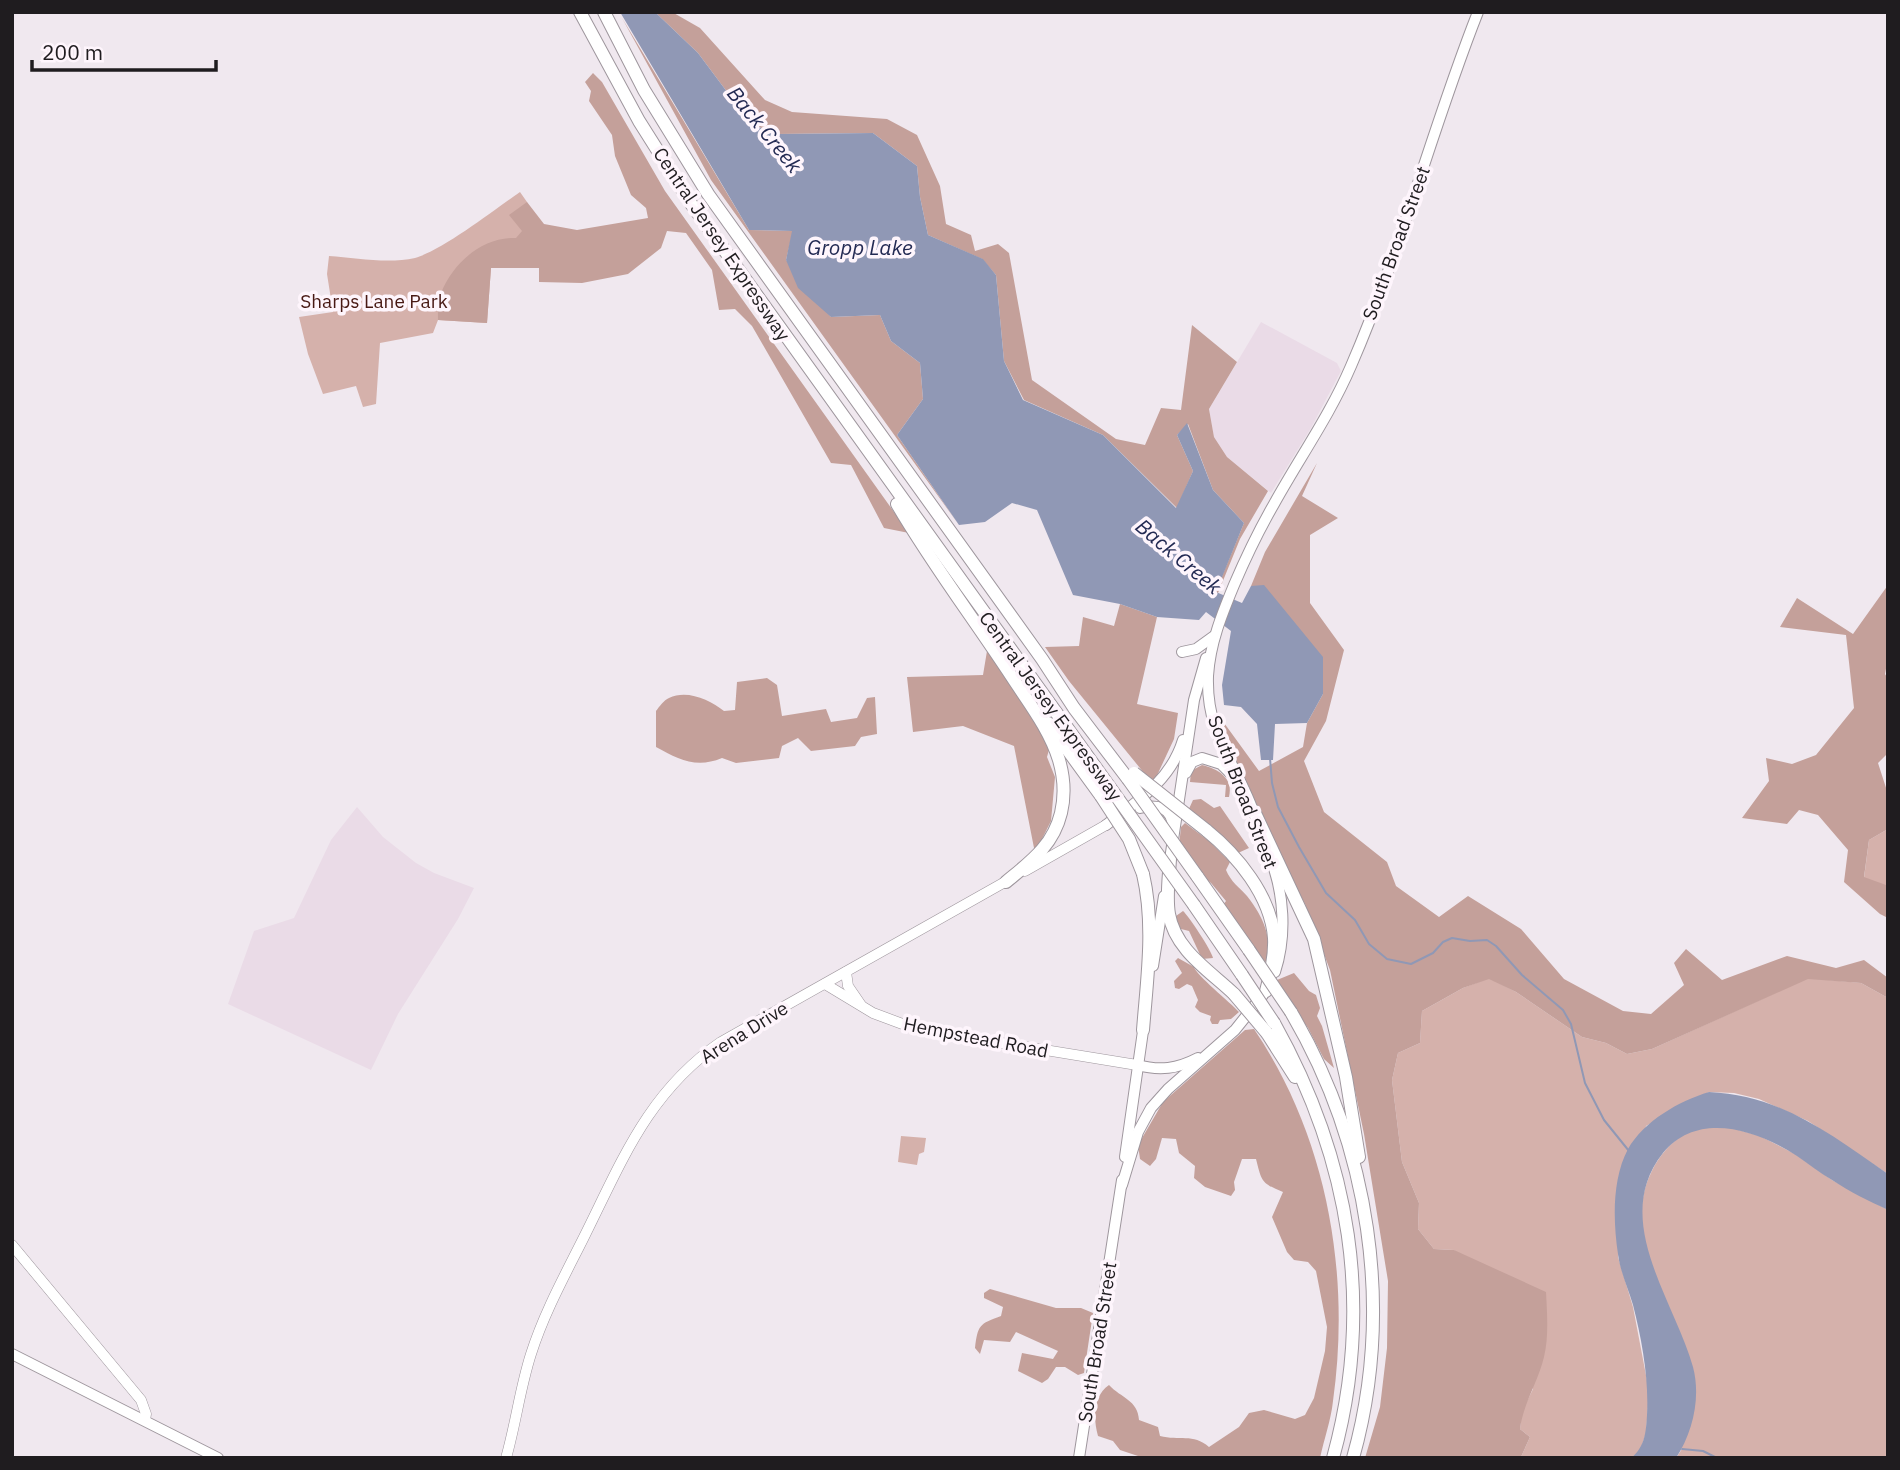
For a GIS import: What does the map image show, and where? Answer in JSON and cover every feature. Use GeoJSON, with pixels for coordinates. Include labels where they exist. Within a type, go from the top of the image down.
{"type":"FeatureCollection","features":[{"type":"Feature","properties":{"kind":"highway","name":"Central Jersey Expressway"},"geometry":{"type":"LineString","coordinates":[[580,12],[639,121],[685,194],[1105,791],[1194,905],[1242,975],[1271,1028],[1293,1055],[1316,1108],[1334,1163],[1346,1216],[1352,1268],[1353,1326],[1348,1384],[1333,1458]]}},
{"type":"Feature","properties":{"kind":"highway","name":"Central Jersey Expressway"},"geometry":{"type":"LineString","coordinates":[[604,12],[650,101],[708,194],[1042,659],[1074,708],[1131,776],[1291,1012],[1315,1056],[1337,1111],[1362,1195],[1370,1243],[1373,1327],[1368,1387],[1353,1458]]}},
{"type":"Feature","properties":{"kind":"highway"},"geometry":{"type":"LineString","coordinates":[[874,460],[922,544],[1037,713],[1056,751],[1063,787],[1061,812],[1041,853],[1006,882]]}},
{"type":"Feature","properties":{"kind":"highway"},"geometry":{"type":"LineString","coordinates":[[1008,670],[1105,791],[1143,874],[1150,936],[1143,1030]]}},
{"type":"Feature","properties":{"kind":"highway"},"geometry":{"type":"LineString","coordinates":[[1131,776],[1220,841],[1240,865],[1259,895],[1269,917],[1273,936],[1274,952],[1266,991]]}},
{"type":"Feature","properties":{"kind":"highway"},"geometry":{"type":"LineString","coordinates":[[1254,811],[1308,923],[1320,960],[1346,1077],[1362,1195]]}},
{"type":"Feature","properties":{"kind":"highway"},"geometry":{"type":"LineString","coordinates":[[1170,859],[1168,901],[1174,932],[1186,951],[1271,1028]]}},
{"type":"Feature","properties":{"kind":"main road","name":"South Broad Street"},"geometry":{"type":"LineString","coordinates":[[1456,70],[1470,12]]}},
{"type":"Feature","properties":{"kind":"main road","name":"South Broad Street"},"geometry":{"type":"LineString","coordinates":[[1079,1458],[1122,1185],[1137,1065],[1200,674],[1232,590],[1274,504],[1322,425],[1353,362],[1478,12]]}},
{"type":"Feature","properties":{"kind":"main road","name":"South Broad Street"},"geometry":{"type":"LineString","coordinates":[[1122,1185],[1138,1132],[1151,1108],[1168,1089],[1235,1030],[1266,991],[1279,960],[1283,921],[1274,868],[1254,811],[1222,749],[1211,713],[1208,675],[1215,634]]}},
{"type":"Feature","properties":{"kind":"main road"},"geometry":{"type":"LineString","coordinates":[[1200,674],[1192,657],[1182,652],[1196,649],[1215,634]]}},
{"type":"Feature","properties":{"kind":"main road"},"geometry":{"type":"LineString","coordinates":[[1106,825],[1149,793],[1169,770],[1181,745],[1194,700]]}},
{"type":"Feature","properties":{"kind":"main road"},"geometry":{"type":"LineString","coordinates":[[1181,784],[1192,762],[1208,758],[1227,769],[1243,790]]}},
{"type":"Feature","properties":{"kind":"main road"},"geometry":{"type":"LineString","coordinates":[[1106,825],[1131,811],[1154,805],[1172,817],[1173,838]]}},
{"type":"Feature","properties":{"kind":"main road","name":"Arena Drive"},"geometry":{"type":"LineString","coordinates":[[506,1458],[538,1332],[630,1145],[651,1110],[676,1078],[705,1053],[1106,825]]}},
{"type":"Feature","properties":{"kind":"main road"},"geometry":{"type":"LineString","coordinates":[[846,972],[848,986],[863,1008]]}},
{"type":"Feature","properties":{"kind":"main road","name":"Hempstead Road"},"geometry":{"type":"LineString","coordinates":[[825,984],[863,1008],[894,1022],[925,1031],[1137,1065]]}},
{"type":"Feature","properties":{"kind":"main road"},"geometry":{"type":"LineString","coordinates":[[1137,1065],[1152,1069],[1175,1068],[1213,1050]]}},
{"type":"Feature","properties":{"kind":"main road"},"geometry":{"type":"LineString","coordinates":[[12,1245],[141,1401],[146,1414],[145,1420]]}},
{"type":"Feature","properties":{"kind":"main road"},"geometry":{"type":"LineString","coordinates":[[12,1354],[218,1458]]}},
{"type":"Feature","properties":{"kind":"shaded area"},"geometry":{"type":"Polygon","coordinates":[[[655,12],[672,12],[700,28],[765,100],[792,112],[887,119],[917,135],[940,186],[946,224],[971,235],[975,251],[998,244],[1009,253],[1032,380],[1116,439],[1145,445],[1161,408],[1181,410],[1192,325],[1237,362],[1209,409],[1214,437],[1227,457],[1268,491],[1240,539],[1218,593],[1215,593],[1244,523],[1213,490],[1188,424],[1177,435],[1193,471],[1177,508],[1103,435],[1024,400],[1004,361],[996,275],[982,259],[928,235],[917,166],[873,133],[777,134],[751,124],[698,53],[655,12]]]}},
{"type":"Feature","properties":{"kind":"shaded area"},"geometry":{"type":"Polygon","coordinates":[[[622,18],[749,230],[793,231],[786,260],[831,317],[880,315],[891,341],[920,363],[923,399],[897,435],[959,525],[711,180],[622,18]]]}},
{"type":"Feature","properties":{"kind":"shaded area"},"geometry":{"type":"Polygon","coordinates":[[[593,73],[602,82],[665,191],[909,533],[884,528],[851,465],[831,463],[752,326],[735,309],[719,310],[712,270],[686,233],[667,231],[661,248],[628,274],[582,283],[539,282],[539,268],[491,268],[487,323],[438,320],[440,296],[453,272],[480,247],[516,238],[522,231],[509,215],[527,202],[544,224],[577,230],[648,218],[646,208],[631,195],[615,156],[612,135],[589,101],[591,91],[585,82],[593,73]]]}},
{"type":"Feature","properties":{"kind":"shaded area"},"geometry":{"type":"Polygon","coordinates":[[[1261,322],[1337,363],[1341,371],[1311,428],[1271,493],[1227,457],[1214,437],[1209,409],[1261,322]]]}},
{"type":"Feature","properties":{"kind":"shaded area"},"geometry":{"type":"Polygon","coordinates":[[[1317,463],[1302,496],[1338,518],[1310,535],[1310,603],[1344,650],[1326,721],[1304,761],[1324,812],[1387,862],[1396,886],[1439,917],[1468,896],[1521,929],[1564,979],[1623,1011],[1651,1014],[1684,985],[1674,963],[1686,949],[1722,980],[1787,956],[1836,968],[1864,960],[1888,978],[1888,998],[1861,983],[1808,979],[1652,1049],[1627,1054],[1606,1043],[1582,1037],[1516,992],[1489,979],[1463,988],[1422,1011],[1420,1043],[1398,1053],[1392,1080],[1402,1162],[1419,1203],[1418,1229],[1434,1249],[1454,1250],[1546,1292],[1546,1349],[1522,1420],[1520,1429],[1530,1437],[1521,1457],[1365,1458],[1380,1407],[1387,1348],[1388,1281],[1364,1134],[1330,970],[1305,904],[1274,846],[1229,749],[1219,716],[1259,771],[1303,747],[1307,723],[1323,694],[1264,586],[1251,586],[1265,552],[1317,463]]]}},
{"type":"Feature","properties":{"kind":"shaded area"},"geometry":{"type":"Polygon","coordinates":[[[1888,585],[1888,658],[1885,674],[1888,679],[1888,753],[1878,763],[1888,794],[1888,829],[1869,840],[1864,877],[1886,885],[1888,918],[1844,882],[1848,850],[1818,815],[1799,810],[1787,824],[1742,818],[1769,781],[1766,758],[1792,764],[1816,755],[1854,708],[1846,635],[1780,627],[1797,598],[1853,634],[1888,585]]]}},
{"type":"Feature","properties":{"kind":"shaded area"},"geometry":{"type":"Polygon","coordinates":[[[1120,604],[1157,617],[1137,704],[1178,713],[1174,739],[1153,784],[1069,681],[1045,647],[1079,646],[1083,617],[1114,626],[1120,604]]]}},
{"type":"Feature","properties":{"kind":"shaded area"},"geometry":{"type":"Polygon","coordinates":[[[992,650],[1053,735],[1047,757],[1055,777],[1051,821],[1035,853],[1014,746],[963,726],[913,732],[907,677],[983,675],[987,651],[992,650]]]}},
{"type":"Feature","properties":{"kind":"shaded area"},"geometry":{"type":"Polygon","coordinates":[[[767,678],[777,685],[782,716],[826,709],[831,722],[857,718],[867,698],[875,697],[877,734],[861,737],[855,746],[811,751],[798,738],[782,746],[779,758],[736,763],[722,758],[695,763],[656,747],[656,711],[667,699],[691,695],[724,711],[735,710],[737,682],[767,678]]]}},
{"type":"Feature","properties":{"kind":"shaded area"},"geometry":{"type":"Polygon","coordinates":[[[1202,765],[1223,775],[1229,785],[1229,797],[1225,797],[1226,785],[1190,782],[1191,771],[1202,765]]]}},
{"type":"Feature","properties":{"kind":"shaded area"},"geometry":{"type":"Polygon","coordinates":[[[1201,799],[1214,808],[1220,806],[1249,848],[1238,853],[1188,811],[1193,800],[1201,799]]]}},
{"type":"Feature","properties":{"kind":"shaded area"},"geometry":{"type":"Polygon","coordinates":[[[357,807],[383,837],[416,863],[474,888],[458,919],[398,1014],[371,1070],[228,1004],[254,931],[294,918],[331,840],[357,807]]]}},
{"type":"Feature","properties":{"kind":"shaded area"},"geometry":{"type":"Polygon","coordinates":[[[1185,823],[1209,841],[1230,862],[1226,870],[1228,874],[1262,919],[1268,944],[1268,963],[1259,958],[1223,905],[1226,901],[1179,846],[1181,827],[1185,823]]]}},
{"type":"Feature","properties":{"kind":"shaded area"},"geometry":{"type":"Polygon","coordinates":[[[1183,911],[1213,958],[1202,959],[1189,931],[1181,929],[1175,922],[1176,916],[1183,911]]]}},
{"type":"Feature","properties":{"kind":"shaded area"},"geometry":{"type":"Polygon","coordinates":[[[1178,958],[1194,967],[1239,1012],[1231,1019],[1212,1024],[1211,1016],[1195,1007],[1198,1000],[1192,986],[1187,984],[1179,989],[1175,988],[1174,981],[1182,973],[1175,961],[1178,958]]]}},
{"type":"Feature","properties":{"kind":"shaded area"},"geometry":{"type":"Polygon","coordinates":[[[1294,973],[1309,991],[1316,995],[1320,1008],[1317,1016],[1334,1068],[1324,1059],[1308,1028],[1276,984],[1277,980],[1294,973]]]}},
{"type":"Feature","properties":{"kind":"shaded area"},"geometry":{"type":"Polygon","coordinates":[[[1254,1029],[1279,1071],[1300,1115],[1316,1160],[1328,1207],[1339,1304],[1338,1353],[1332,1408],[1320,1458],[1144,1458],[1120,1450],[1113,1441],[1098,1436],[1095,1422],[1097,1401],[1109,1385],[1136,1408],[1139,1420],[1158,1427],[1160,1436],[1197,1440],[1209,1447],[1239,1427],[1249,1413],[1264,1410],[1295,1419],[1305,1415],[1314,1398],[1325,1351],[1327,1327],[1316,1271],[1308,1262],[1294,1260],[1287,1252],[1272,1217],[1283,1192],[1264,1181],[1256,1159],[1242,1159],[1234,1182],[1235,1190],[1231,1196],[1205,1187],[1194,1178],[1195,1166],[1179,1153],[1176,1139],[1162,1138],[1156,1159],[1150,1166],[1140,1159],[1138,1145],[1163,1102],[1245,1030],[1254,1029]]]}},
{"type":"Feature","properties":{"kind":"shaded area"},"geometry":{"type":"Polygon","coordinates":[[[990,1289],[1056,1308],[1081,1308],[1093,1313],[1084,1373],[1078,1375],[1065,1367],[1056,1367],[1042,1383],[1018,1371],[1022,1353],[1053,1359],[1058,1351],[1016,1332],[1010,1342],[984,1340],[980,1354],[975,1348],[977,1334],[981,1326],[1001,1316],[1003,1307],[984,1298],[984,1293],[990,1289]]]}},
{"type":"Feature","properties":{"kind":"green space","name":"Sharps Lane Park"},"geometry":{"type":"Polygon","coordinates":[[[520,192],[527,202],[539,268],[491,268],[487,323],[438,320],[433,333],[380,343],[376,404],[363,407],[356,386],[323,394],[308,354],[299,317],[333,312],[327,274],[329,256],[383,261],[415,258],[454,238],[520,192]]]}},
{"type":"Feature","properties":{"kind":"green space"},"geometry":{"type":"Polygon","coordinates":[[[1888,829],[1888,909],[1864,878],[1869,840],[1888,829]]]}},
{"type":"Feature","properties":{"kind":"green space"},"geometry":{"type":"Polygon","coordinates":[[[1489,978],[1516,992],[1582,1037],[1606,1043],[1627,1054],[1652,1049],[1808,978],[1861,983],[1888,998],[1888,1174],[1808,1121],[1759,1099],[1734,1093],[1709,1092],[1646,1126],[1618,1257],[1633,1307],[1649,1391],[1646,1433],[1640,1451],[1631,1458],[1509,1458],[1521,1457],[1530,1437],[1520,1429],[1522,1411],[1533,1389],[1454,1250],[1434,1249],[1418,1229],[1419,1203],[1402,1162],[1392,1080],[1398,1053],[1420,1043],[1422,1011],[1463,988],[1489,978]]]}},
{"type":"Feature","properties":{"kind":"green space"},"geometry":{"type":"Polygon","coordinates":[[[1725,1126],[1760,1136],[1795,1154],[1832,1180],[1888,1210],[1888,1458],[1676,1458],[1682,1449],[1643,1233],[1642,1203],[1649,1176],[1672,1143],[1693,1130],[1725,1126]]]}},
{"type":"Feature","properties":{"kind":"green space"},"geometry":{"type":"Polygon","coordinates":[[[901,1136],[926,1138],[924,1152],[919,1154],[917,1165],[898,1162],[901,1136]]]}},
{"type":"Feature","properties":{"kind":"water","name":"Gropp Lake"},"geometry":{"type":"Polygon","coordinates":[[[620,12],[655,12],[698,53],[751,124],[777,134],[873,133],[917,166],[928,235],[983,259],[996,275],[1004,361],[1023,400],[1103,435],[1176,508],[1193,471],[1177,435],[1187,423],[1213,490],[1244,523],[1216,592],[1242,603],[1251,586],[1264,585],[1323,657],[1323,694],[1307,723],[1275,724],[1273,760],[1261,760],[1257,724],[1241,707],[1224,705],[1222,685],[1231,631],[1206,612],[1199,620],[1157,617],[1120,604],[1073,595],[1037,510],[1012,503],[985,522],[959,525],[897,435],[923,399],[920,363],[891,341],[880,315],[831,317],[798,288],[786,260],[792,231],[749,230],[620,12]]]}},
{"type":"Feature","properties":{"kind":"water"},"geometry":{"type":"Polygon","coordinates":[[[1709,1092],[1759,1100],[1825,1131],[1888,1174],[1888,1210],[1846,1188],[1781,1147],[1746,1132],[1710,1128],[1693,1132],[1677,1140],[1663,1153],[1648,1179],[1643,1205],[1644,1232],[1651,1260],[1693,1367],[1696,1402],[1691,1426],[1676,1458],[1631,1458],[1642,1444],[1645,1433],[1647,1388],[1639,1332],[1618,1254],[1615,1228],[1616,1187],[1628,1149],[1643,1130],[1663,1113],[1709,1092]]]}},
{"type":"Feature","properties":{"kind":"waterway","name":"Back Creek"},"geometry":{"type":"LineString","coordinates":[[1270,758],[1278,807],[1299,847],[1326,893],[1355,920],[1369,944],[1387,959],[1411,964],[1433,953],[1443,942],[1452,938],[1487,940],[1496,946],[1522,975],[1563,1010],[1571,1024],[1585,1083],[1604,1120],[1629,1151]]}},
{"type":"Feature","properties":{"kind":"waterway"},"geometry":{"type":"LineString","coordinates":[[1682,1449],[1703,1451],[1717,1458]]}}]}
